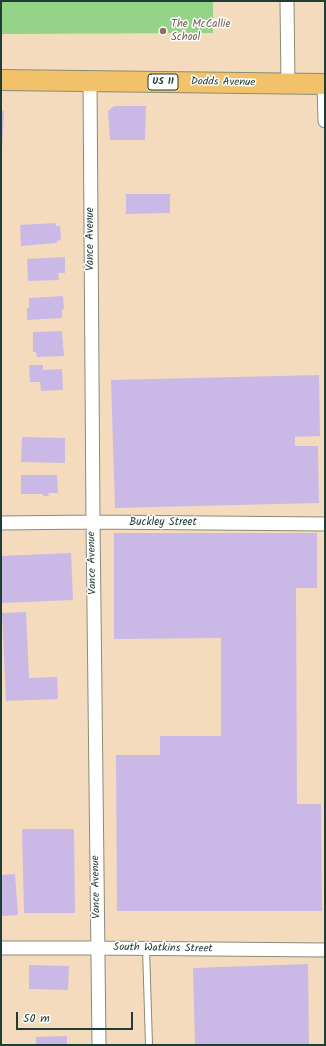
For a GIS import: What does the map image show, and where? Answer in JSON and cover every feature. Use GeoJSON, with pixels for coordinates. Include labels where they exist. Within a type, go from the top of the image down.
{"type":"FeatureCollection","features":[{"type":"Feature","properties":{"kind":"main road","name":"Dodds Avenue"},"geometry":{"type":"LineString","coordinates":[[1,80],[325,84]]}},
{"type":"Feature","properties":{"kind":"street"},"geometry":{"type":"LineString","coordinates":[[287,1],[288,84]]}},
{"type":"Feature","properties":{"kind":"street","name":"Vance Avenue"},"geometry":{"type":"LineString","coordinates":[[90,81],[99,1045]]}},
{"type":"Feature","properties":{"kind":"street"},"geometry":{"type":"LineString","coordinates":[[325,84],[325,121]]}},
{"type":"Feature","properties":{"kind":"street","name":"Buckley Street"},"geometry":{"type":"LineString","coordinates":[[1,523],[93,522],[325,524]]}},
{"type":"Feature","properties":{"kind":"street","name":"South Watkins Street"},"geometry":{"type":"LineString","coordinates":[[1,948],[325,950]]}},
{"type":"Feature","properties":{"kind":"lane"},"geometry":{"type":"LineString","coordinates":[[146,948],[149,1045]]}},
{"type":"Feature","properties":{"kind":"green space"},"geometry":{"type":"Polygon","coordinates":[[[1,1],[213,1],[213,33],[1,34],[1,1]]]}},
{"type":"Feature","properties":{"kind":"building"},"geometry":{"type":"Polygon","coordinates":[[[114,106],[146,106],[145,140],[110,140],[108,111],[114,106]]]}},
{"type":"Feature","properties":{"kind":"building"},"geometry":{"type":"Polygon","coordinates":[[[1,111],[4,111],[2,152],[1,152],[1,111]]]}},
{"type":"Feature","properties":{"kind":"building"},"geometry":{"type":"Polygon","coordinates":[[[126,194],[170,194],[170,213],[126,214],[126,194]]]}},
{"type":"Feature","properties":{"kind":"building"},"geometry":{"type":"Polygon","coordinates":[[[55,223],[56,226],[60,226],[61,240],[57,241],[57,243],[21,246],[20,225],[55,223]]]}},
{"type":"Feature","properties":{"kind":"building"},"geometry":{"type":"Polygon","coordinates":[[[65,257],[65,273],[58,273],[59,280],[28,281],[27,259],[65,257]]]}},
{"type":"Feature","properties":{"kind":"building"},"geometry":{"type":"Polygon","coordinates":[[[63,296],[64,309],[62,309],[62,318],[27,320],[29,298],[63,296]]]}},
{"type":"Feature","properties":{"kind":"building"},"geometry":{"type":"Polygon","coordinates":[[[62,331],[64,356],[37,357],[36,352],[33,352],[33,332],[62,331]]]}},
{"type":"Feature","properties":{"kind":"building"},"geometry":{"type":"Polygon","coordinates":[[[29,365],[43,365],[43,370],[62,369],[63,390],[41,391],[40,382],[30,382],[29,365]]]}},
{"type":"Feature","properties":{"kind":"building"},"geometry":{"type":"Polygon","coordinates":[[[319,375],[320,436],[295,437],[295,446],[318,446],[319,503],[115,508],[111,380],[319,375]]]}},
{"type":"Feature","properties":{"kind":"building"},"geometry":{"type":"Polygon","coordinates":[[[22,437],[65,438],[65,463],[21,462],[22,437]]]}},
{"type":"Feature","properties":{"kind":"building"},"geometry":{"type":"Polygon","coordinates":[[[21,475],[57,475],[58,493],[48,493],[49,496],[43,496],[43,494],[21,494],[21,475]]]}},
{"type":"Feature","properties":{"kind":"building"},"geometry":{"type":"Polygon","coordinates":[[[114,533],[317,533],[317,588],[296,588],[297,804],[321,804],[322,911],[117,911],[116,755],[160,755],[160,736],[221,736],[221,638],[114,639],[114,533]]]}},
{"type":"Feature","properties":{"kind":"building"},"geometry":{"type":"Polygon","coordinates":[[[71,553],[73,600],[1,603],[1,556],[71,553]]]}},
{"type":"Feature","properties":{"kind":"building"},"geometry":{"type":"Polygon","coordinates":[[[26,612],[29,678],[57,677],[58,699],[6,701],[2,613],[26,612]]]}},
{"type":"Feature","properties":{"kind":"building"},"geometry":{"type":"Polygon","coordinates":[[[22,829],[74,829],[75,913],[24,913],[22,829]]]}},
{"type":"Feature","properties":{"kind":"building"},"geometry":{"type":"Polygon","coordinates":[[[15,874],[18,915],[1,916],[1,875],[15,874]]]}},
{"type":"Feature","properties":{"kind":"building"},"geometry":{"type":"Polygon","coordinates":[[[308,964],[309,1045],[195,1045],[193,968],[308,964]]]}},
{"type":"Feature","properties":{"kind":"building"},"geometry":{"type":"Polygon","coordinates":[[[29,965],[69,966],[68,990],[29,989],[29,965]]]}},
{"type":"Feature","properties":{"kind":"building"},"geometry":{"type":"Polygon","coordinates":[[[67,1036],[67,1045],[36,1045],[36,1037],[67,1036]]]}},
{"type":"Feature","properties":{"kind":"place","name":"The McCallie School"},"geometry":{"type":"Point","coordinates":[163,31]}}]}
